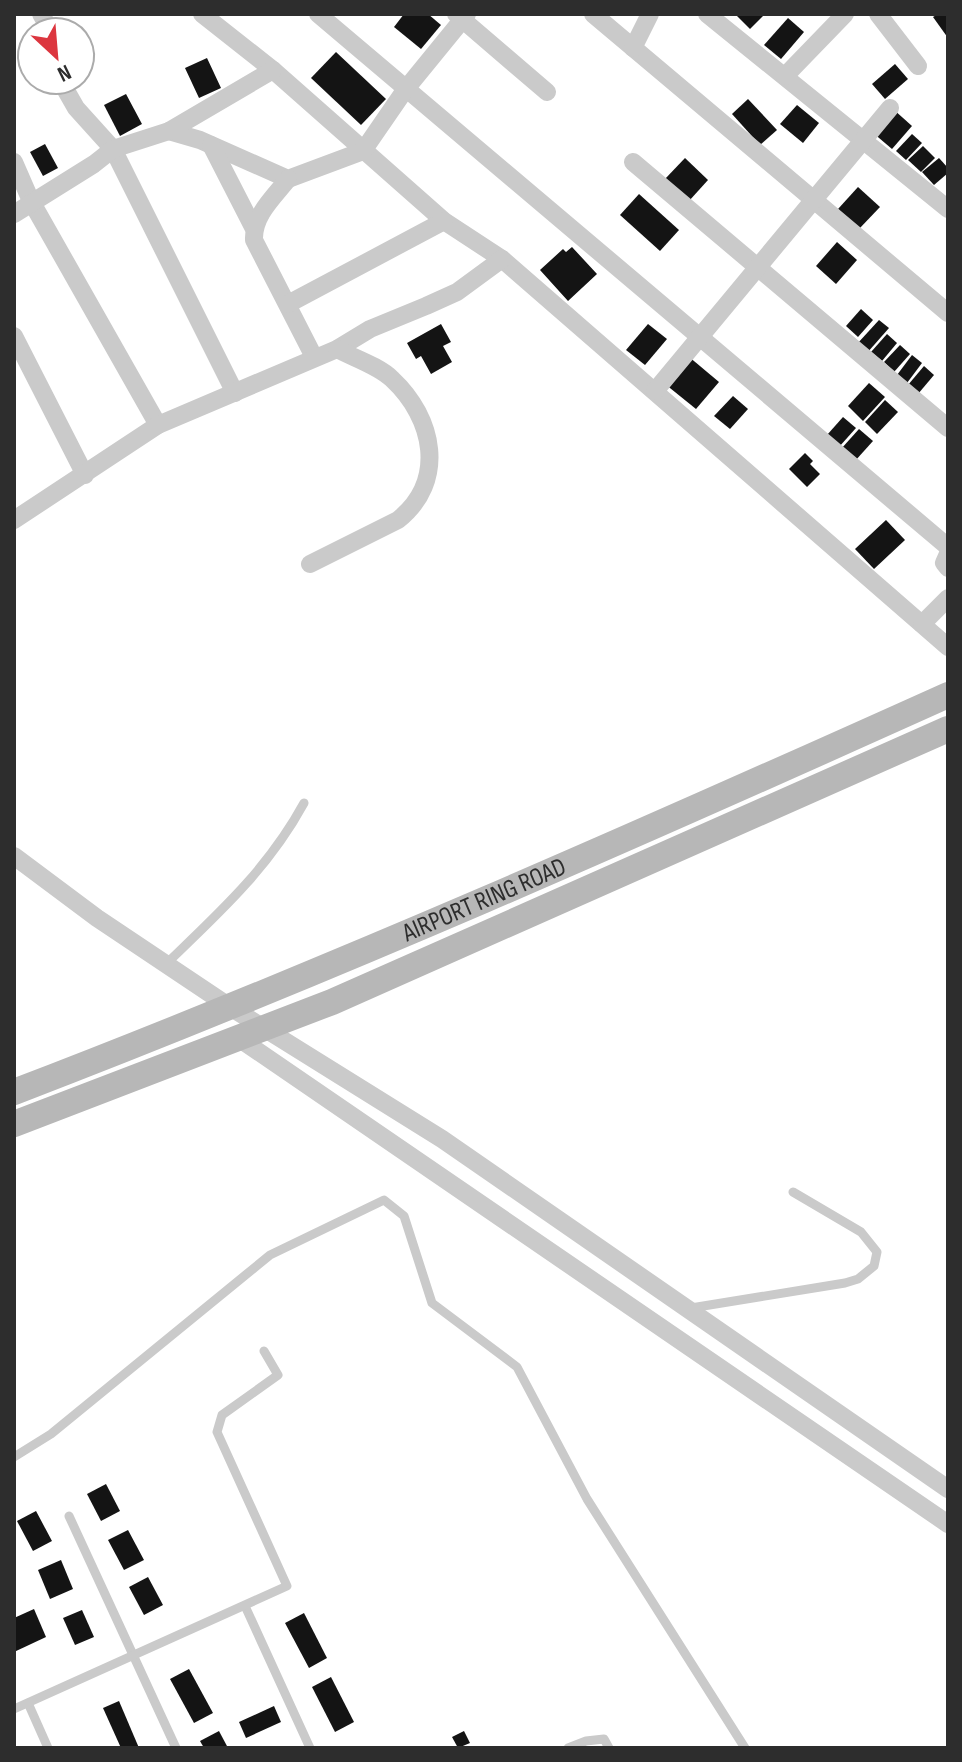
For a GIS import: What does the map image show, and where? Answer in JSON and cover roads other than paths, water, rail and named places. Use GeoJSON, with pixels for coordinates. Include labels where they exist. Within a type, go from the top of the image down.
{"type":"FeatureCollection","features":[{"type":"Feature","properties":{"kind":"main road","name":"AIRPORT RING ROAD"},"geometry":{"type":"LineString","coordinates":[[14,1092],[230,1007],[653,828],[948,695]]}},
{"type":"Feature","properties":{"kind":"main road","name":"AIRPORT RING ROAD"},"geometry":{"type":"LineString","coordinates":[[14,1124],[332,1002],[948,729]]}},
{"type":"Feature","properties":{"kind":"street"},"geometry":{"type":"LineString","coordinates":[[202,14],[273,70],[444,221],[502,259],[948,647]]}},
{"type":"Feature","properties":{"kind":"street"},"geometry":{"type":"LineString","coordinates":[[318,14],[948,547]]}},
{"type":"Feature","properties":{"kind":"street"},"geometry":{"type":"LineString","coordinates":[[593,14],[948,313]]}},
{"type":"Feature","properties":{"kind":"street"},"geometry":{"type":"LineString","coordinates":[[633,48],[650,14]]}},
{"type":"Feature","properties":{"kind":"street"},"geometry":{"type":"LineString","coordinates":[[707,14],[948,209]]}},
{"type":"Feature","properties":{"kind":"street"},"geometry":{"type":"LineString","coordinates":[[785,76],[845,14]]}},
{"type":"Feature","properties":{"kind":"street"},"geometry":{"type":"LineString","coordinates":[[878,14],[918,66]]}},
{"type":"Feature","properties":{"kind":"street"},"geometry":{"type":"LineString","coordinates":[[253,227],[263,209],[288,179],[363,151],[462,16],[547,92]]}},
{"type":"Feature","properties":{"kind":"street"},"geometry":{"type":"LineString","coordinates":[[14,214],[113,149],[169,131],[273,70]]}},
{"type":"Feature","properties":{"kind":"street"},"geometry":{"type":"LineString","coordinates":[[69,96],[113,149],[235,393]]}},
{"type":"Feature","properties":{"kind":"street"},"geometry":{"type":"LineString","coordinates":[[655,391],[890,108]]}},
{"type":"Feature","properties":{"kind":"street"},"geometry":{"type":"LineString","coordinates":[[169,131],[211,145],[288,179]]}},
{"type":"Feature","properties":{"kind":"street"},"geometry":{"type":"LineString","coordinates":[[211,145],[253,227],[254,240],[262,258],[314,357]]}},
{"type":"Feature","properties":{"kind":"street"},"geometry":{"type":"LineString","coordinates":[[14,162],[31,201],[158,425]]}},
{"type":"Feature","properties":{"kind":"street"},"geometry":{"type":"LineString","coordinates":[[633,162],[948,428]]}},
{"type":"Feature","properties":{"kind":"street"},"geometry":{"type":"LineString","coordinates":[[288,304],[444,221]]}},
{"type":"Feature","properties":{"kind":"street"},"geometry":{"type":"LineString","coordinates":[[14,520],[158,425],[337,349],[370,329],[457,292],[502,259]]}},
{"type":"Feature","properties":{"kind":"street"},"geometry":{"type":"LineString","coordinates":[[14,336],[85,475]]}},
{"type":"Feature","properties":{"kind":"street"},"geometry":{"type":"LineString","coordinates":[[310,564],[398,520],[409,511],[420,495],[430,464],[429,437],[416,408],[391,377],[337,349]]}},
{"type":"Feature","properties":{"kind":"street"},"geometry":{"type":"LineString","coordinates":[[948,554],[944,563],[948,568]]}},
{"type":"Feature","properties":{"kind":"street"},"geometry":{"type":"LineString","coordinates":[[922,624],[948,598]]}},
{"type":"Feature","properties":{"kind":"street"},"geometry":{"type":"LineString","coordinates":[[14,856],[230,1007],[442,1139],[948,1489]]}},
{"type":"Feature","properties":{"kind":"street"},"geometry":{"type":"LineString","coordinates":[[237,1037],[948,1524]]}},
{"type":"Feature","properties":{"kind":"lane"},"geometry":{"type":"LineString","coordinates":[[166,964],[260,870],[304,803]]}},
{"type":"Feature","properties":{"kind":"lane"},"geometry":{"type":"LineString","coordinates":[[688,1309],[845,1283],[858,1279],[874,1266],[877,1252],[861,1232],[793,1192]]}},
{"type":"Feature","properties":{"kind":"lane"},"geometry":{"type":"LineString","coordinates":[[14,1457],[51,1434],[270,1255],[384,1200],[404,1216],[432,1303],[517,1367],[587,1499],[745,1748]]}},
{"type":"Feature","properties":{"kind":"lane"},"geometry":{"type":"LineString","coordinates":[[14,1709],[287,1586],[217,1432],[222,1415],[278,1375],[264,1351]]}},
{"type":"Feature","properties":{"kind":"lane"},"geometry":{"type":"LineString","coordinates":[[69,1516],[176,1748]]}},
{"type":"Feature","properties":{"kind":"lane"},"geometry":{"type":"LineString","coordinates":[[245,1606],[310,1748]]}},
{"type":"Feature","properties":{"kind":"lane"},"geometry":{"type":"LineString","coordinates":[[28,1703],[48,1748]]}},
{"type":"Feature","properties":{"kind":"lane"},"geometry":{"type":"LineString","coordinates":[[568,1748],[586,1741],[604,1739],[609,1748]]}}]}
